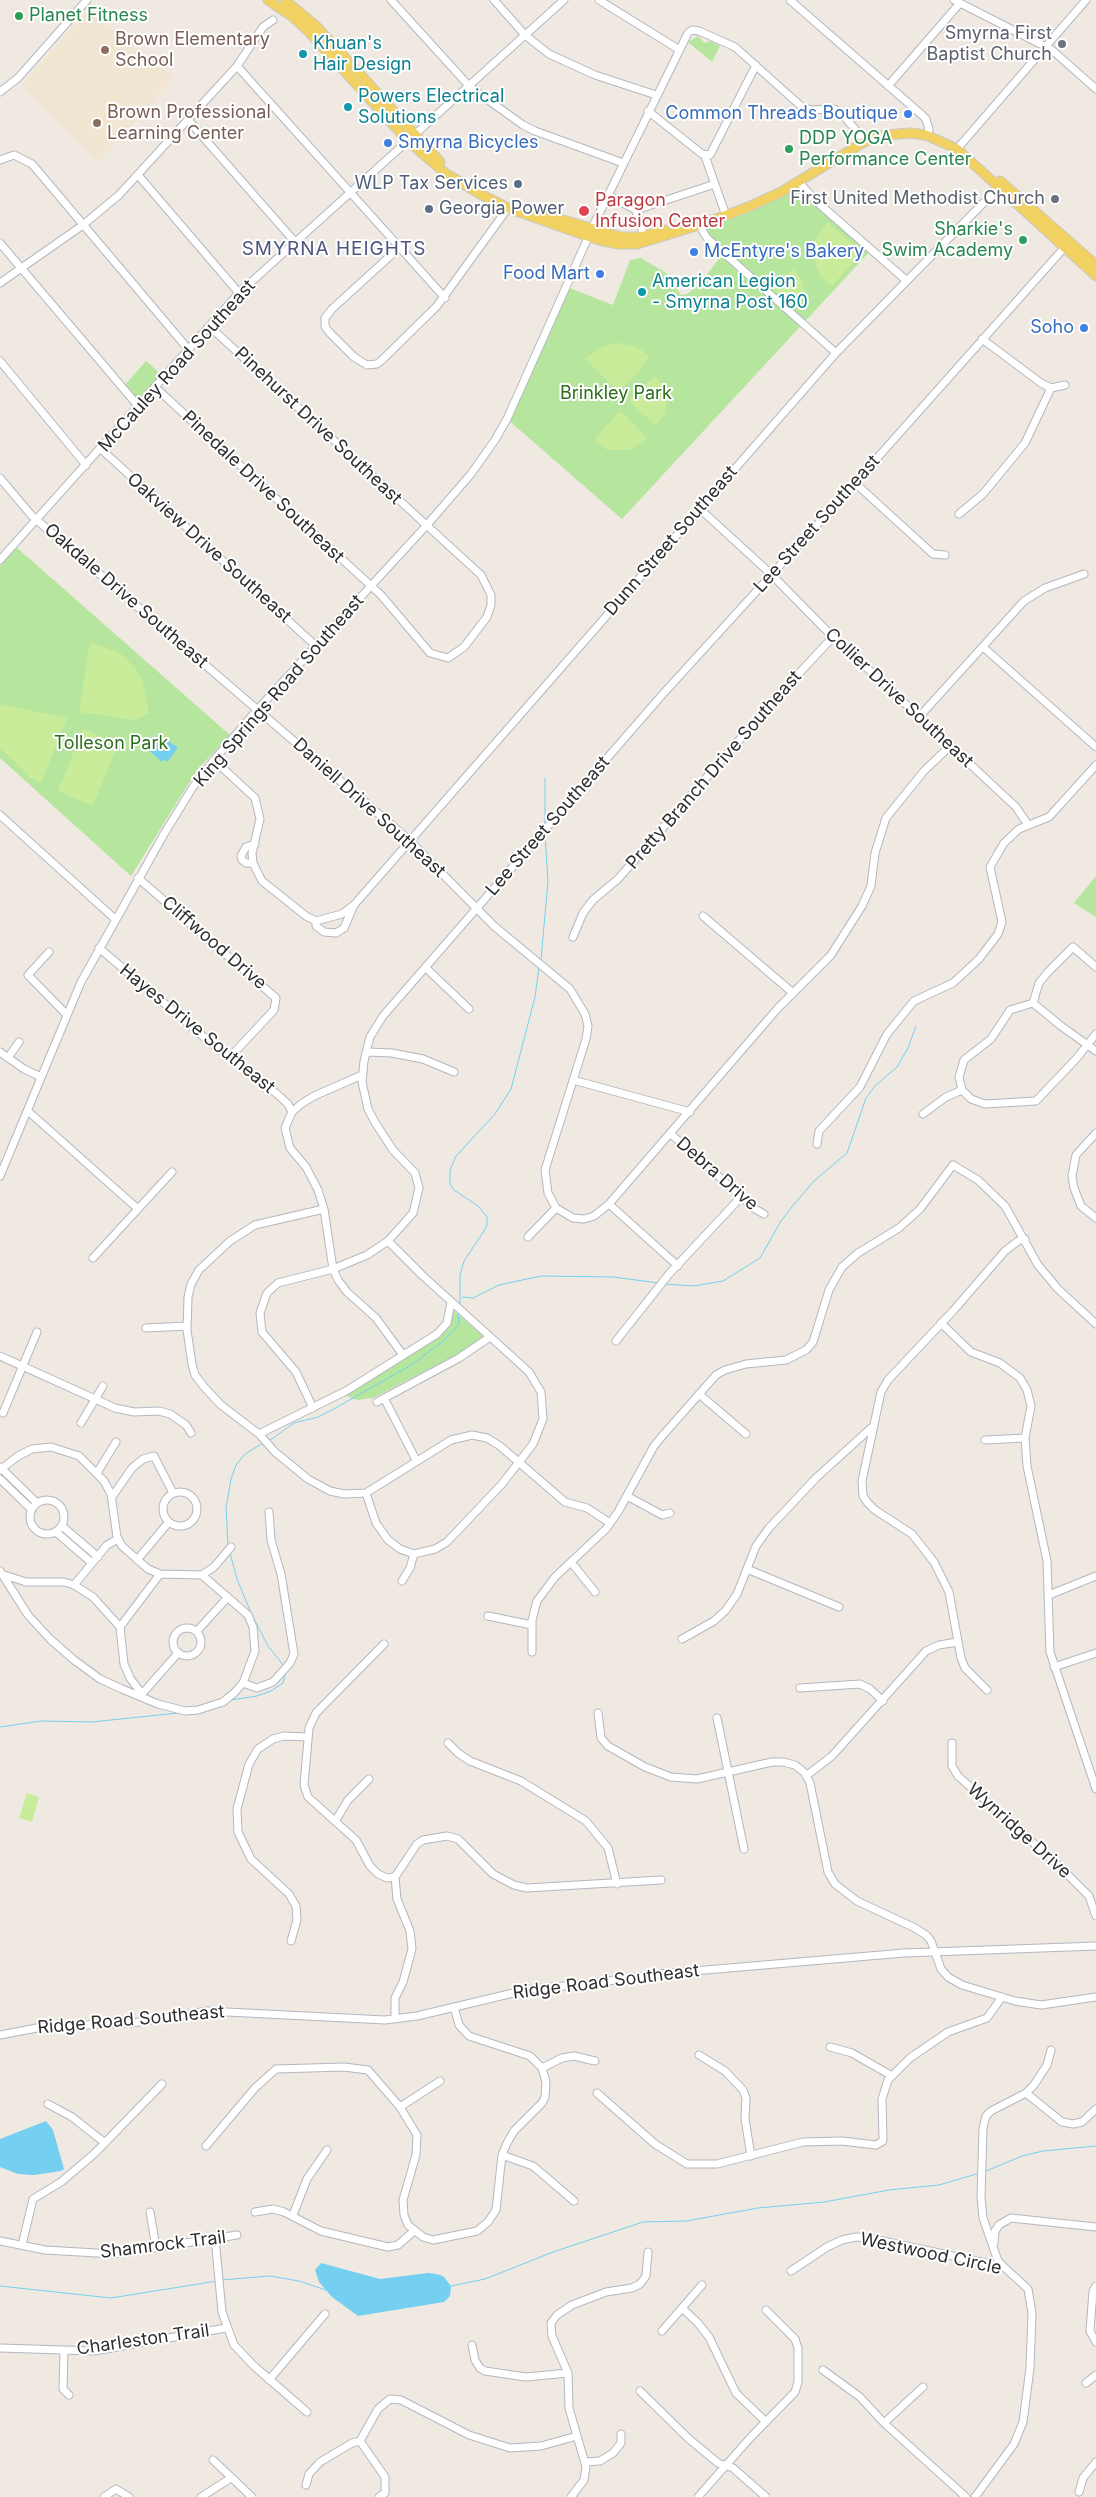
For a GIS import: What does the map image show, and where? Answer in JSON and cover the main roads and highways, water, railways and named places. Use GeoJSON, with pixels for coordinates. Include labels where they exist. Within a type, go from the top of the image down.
{"type":"FeatureCollection","features":[{"type":"Feature","properties":{"kind":"main road"},"geometry":{"type":"LineString","coordinates":[[268,0],[293,17],[310,33],[411,137],[441,163],[482,190],[524,209],[618,244],[637,244],[746,208],[799,182],[864,142],[885,135],[911,133],[926,135],[959,147],[999,187],[1096,276]]}},
{"type":"Feature","properties":{"kind":"main road"},"geometry":{"type":"LineString","coordinates":[[285,0],[317,27],[433,163],[457,181],[508,208],[591,233],[621,237],[644,236],[724,210],[784,185],[862,137],[901,128],[929,130],[959,147],[1096,265]]}},
{"type":"Feature","properties":{"kind":"water"},"geometry":{"type":"Polygon","coordinates":[[[150,737],[158,743],[155,748],[164,738],[178,748],[167,762],[164,759],[162,762],[143,745],[150,737]]]}},
{"type":"Feature","properties":{"kind":"water"},"geometry":{"type":"Polygon","coordinates":[[[46,2121],[53,2130],[64,2169],[34,2175],[18,2174],[0,2167],[0,2139],[46,2121]]]}},
{"type":"Feature","properties":{"kind":"water"},"geometry":{"type":"Polygon","coordinates":[[[321,2263],[380,2279],[428,2273],[436,2274],[443,2276],[451,2286],[450,2296],[444,2302],[358,2316],[332,2297],[319,2282],[315,2270],[321,2263]]]}},
{"type":"Feature","properties":{"kind":"waterway"},"geometry":{"type":"LineString","coordinates":[[545,778],[545,826]]}},
{"type":"Feature","properties":{"kind":"waterway"},"geometry":{"type":"LineString","coordinates":[[541,960],[548,881],[545,835]]}},
{"type":"Feature","properties":{"kind":"waterway"},"geometry":{"type":"LineString","coordinates":[[460,1307],[460,1275],[464,1261],[484,1231],[487,1225],[487,1217],[478,1206],[454,1190],[450,1184],[450,1170],[456,1156],[495,1114],[511,1089],[535,997],[539,967]]}},
{"type":"Feature","properties":{"kind":"waterway"},"geometry":{"type":"LineString","coordinates":[[665,1284],[694,1286],[723,1281],[760,1258],[781,1221],[795,1203],[814,1181],[847,1153],[866,1098],[875,1086],[897,1067],[908,1048],[916,1026]]}},
{"type":"Feature","properties":{"kind":"waterway"},"geometry":{"type":"LineString","coordinates":[[462,1297],[473,1298],[499,1285],[541,1276],[614,1277],[658,1283]]}},
{"type":"Feature","properties":{"kind":"waterway"},"geometry":{"type":"LineString","coordinates":[[269,1441],[294,1423],[318,1417],[411,1365],[442,1342],[459,1324],[458,1313]]}},
{"type":"Feature","properties":{"kind":"waterway"},"geometry":{"type":"LineString","coordinates":[[228,1544],[226,1508],[231,1479],[236,1465],[245,1454],[263,1443]]}},
{"type":"Feature","properties":{"kind":"waterway"},"geometry":{"type":"LineString","coordinates":[[230,1553],[237,1579],[251,1613],[268,1646],[284,1666]]}},
{"type":"Feature","properties":{"kind":"waterway"},"geometry":{"type":"LineString","coordinates":[[231,1700],[257,1696],[271,1691],[283,1683],[286,1671]]}},
{"type":"Feature","properties":{"kind":"waterway"},"geometry":{"type":"LineString","coordinates":[[0,1727],[41,1721],[92,1722],[178,1713]]}},
{"type":"Feature","properties":{"kind":"waterway"},"geometry":{"type":"LineString","coordinates":[[984,2172],[1022,2156],[1043,2151],[1096,2146]]}},
{"type":"Feature","properties":{"kind":"waterway"},"geometry":{"type":"LineString","coordinates":[[451,2286],[485,2279],[553,2252],[643,2222],[686,2221],[758,2208],[824,2202],[889,2190],[939,2185],[980,2173]]}},
{"type":"Feature","properties":{"kind":"waterway"},"geometry":{"type":"LineString","coordinates":[[221,2280],[270,2276],[299,2281],[326,2290]]}},
{"type":"Feature","properties":{"kind":"waterway"},"geometry":{"type":"LineString","coordinates":[[0,2286],[111,2298],[217,2281]]}},
{"type":"Feature","properties":{"kind":"place","name":"Planet Fitness"},"geometry":{"type":"Point","coordinates":[19,16]}},
{"type":"Feature","properties":{"kind":"place","name":"Smyrna First Baptist Church"},"geometry":{"type":"Point","coordinates":[1062,44]}},
{"type":"Feature","properties":{"kind":"place","name":"Brown Elementary School"},"geometry":{"type":"Point","coordinates":[105,50]}},
{"type":"Feature","properties":{"kind":"place","name":"Khuan's Hair Design"},"geometry":{"type":"Point","coordinates":[303,54]}},
{"type":"Feature","properties":{"kind":"place","name":"Powers Electrical Solutions"},"geometry":{"type":"Point","coordinates":[348,107]}},
{"type":"Feature","properties":{"kind":"place","name":"Common Threads Boutique"},"geometry":{"type":"Point","coordinates":[908,114]}},
{"type":"Feature","properties":{"kind":"place","name":"Brown Professional Learning Center"},"geometry":{"type":"Point","coordinates":[97,123]}},
{"type":"Feature","properties":{"kind":"place","name":"Smyrna Bicycles"},"geometry":{"type":"Point","coordinates":[388,143]}},
{"type":"Feature","properties":{"kind":"place","name":"DDP YOGA Performance Center"},"geometry":{"type":"Point","coordinates":[789,149]}},
{"type":"Feature","properties":{"kind":"place","name":"WLP Tax Services"},"geometry":{"type":"Point","coordinates":[518,184]}},
{"type":"Feature","properties":{"kind":"place","name":"First United Methodist Church"},"geometry":{"type":"Point","coordinates":[1055,199]}},
{"type":"Feature","properties":{"kind":"place","name":"Georgia Power"},"geometry":{"type":"Point","coordinates":[429,209]}},
{"type":"Feature","properties":{"kind":"place","name":"Paragon Infusion Center"},"geometry":{"type":"Point","coordinates":[584,211]}},
{"type":"Feature","properties":{"kind":"place","name":"Sharkie's Swim Academy"},"geometry":{"type":"Point","coordinates":[1023,240]}},
{"type":"Feature","properties":{"kind":"place","name":"McEntyre's Bakery"},"geometry":{"type":"Point","coordinates":[694,252]}},
{"type":"Feature","properties":{"kind":"place","name":"Food Mart"},"geometry":{"type":"Point","coordinates":[600,274]}},
{"type":"Feature","properties":{"kind":"place","name":"American Legion - Smyrna Post 160"},"geometry":{"type":"Point","coordinates":[642,292]}},
{"type":"Feature","properties":{"kind":"place","name":"Soho"},"geometry":{"type":"Point","coordinates":[1084,328]}},
{"type":"Feature","properties":{"kind":"district","name":"SMYRNA HEIGHTS"},"geometry":{"type":"Point","coordinates":[334,249]}},
{"type":"Feature","properties":{"kind":"park label","name":"Brinkley Park"},"geometry":{"type":"Point","coordinates":[616,394]}},
{"type":"Feature","properties":{"kind":"park label","name":"Tolleson Park"},"geometry":{"type":"Point","coordinates":[111,744]}}]}
